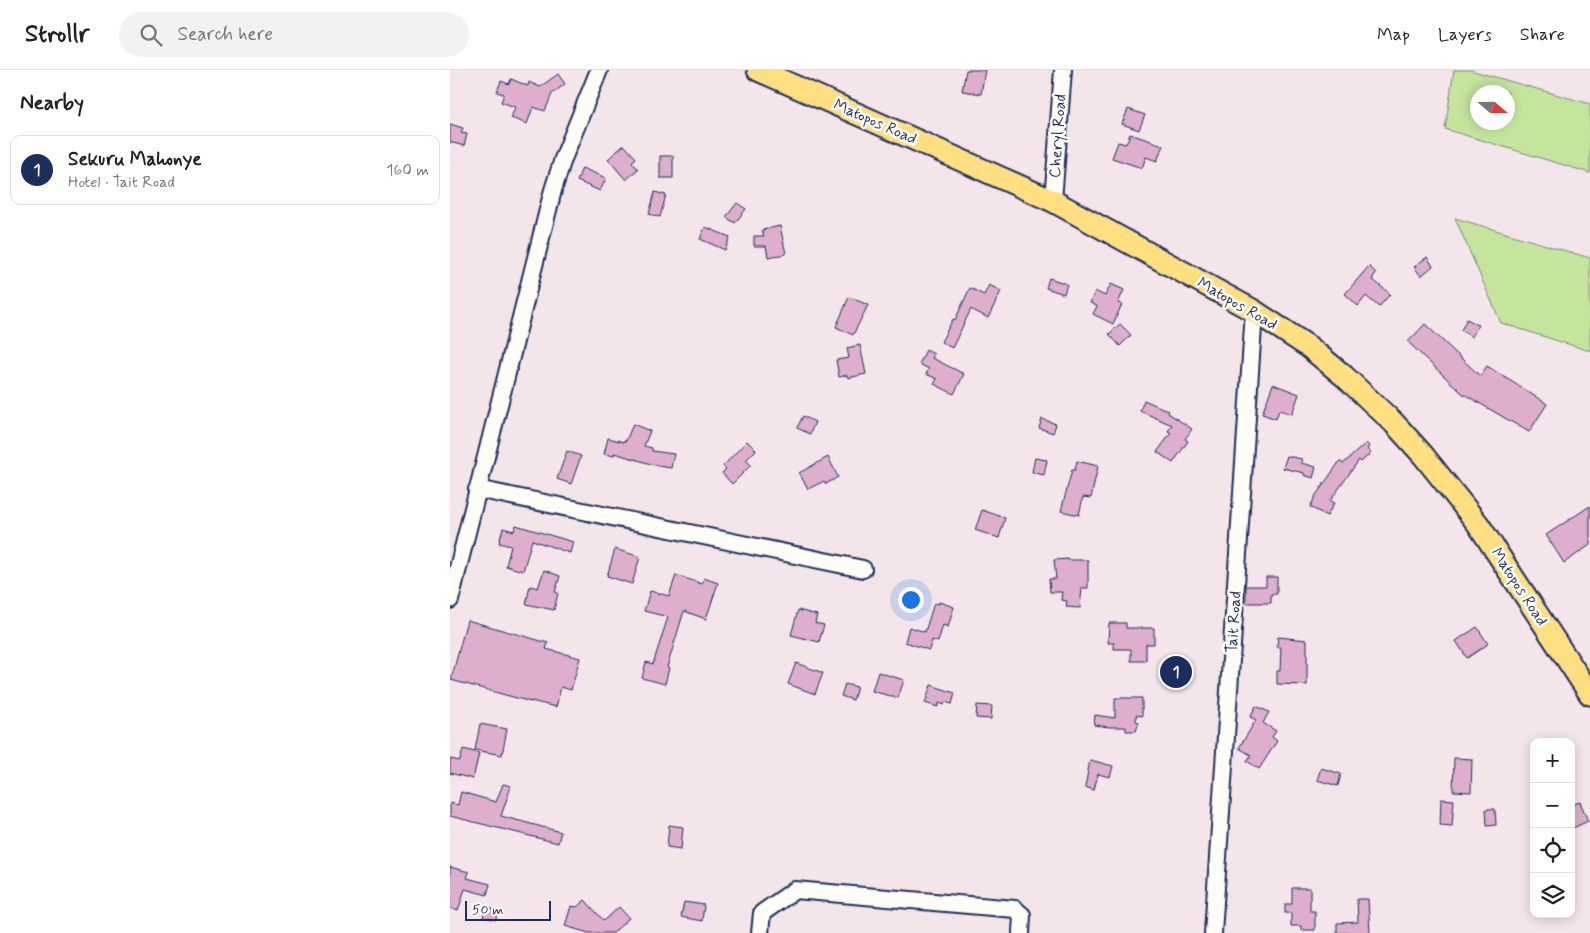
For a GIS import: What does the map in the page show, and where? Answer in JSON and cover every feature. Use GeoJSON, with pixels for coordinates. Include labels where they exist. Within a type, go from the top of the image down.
{"type":"FeatureCollection","features":[{"type":"Feature","properties":{"kind":"main road","name":"Matopos Road"},"geometry":{"type":"LineString","coordinates":[[758,70],[1052,201],[1254,312],[1309,347],[1344,376],[1394,423],[1423,455],[1478,524],[1590,694]]}},
{"type":"Feature","properties":{"kind":"street"},"geometry":{"type":"LineString","coordinates":[[450,600],[553,190],[599,70]]}},
{"type":"Feature","properties":{"kind":"street","name":"Cheryl Road"},"geometry":{"type":"LineString","coordinates":[[1052,201],[1063,70]]}},
{"type":"Feature","properties":{"kind":"street","name":"Tait Road"},"geometry":{"type":"LineString","coordinates":[[1213,933],[1254,312]]}},
{"type":"Feature","properties":{"kind":"street"},"geometry":{"type":"LineString","coordinates":[[477,489],[863,569]]}},
{"type":"Feature","properties":{"kind":"street"},"geometry":{"type":"LineString","coordinates":[[760,933],[762,913],[795,890],[1015,909],[1022,915],[1021,933]]}},
{"type":"Feature","properties":{"kind":"green space"},"geometry":{"type":"Polygon","coordinates":[[[1454,70],[1470,70],[1590,104],[1590,173],[1445,129],[1454,70]]]}},
{"type":"Feature","properties":{"kind":"green space"},"geometry":{"type":"Polygon","coordinates":[[[1455,218],[1590,258],[1590,351],[1501,323],[1455,218]]]}},
{"type":"Feature","properties":{"kind":"building"},"geometry":{"type":"Polygon","coordinates":[[[966,70],[985,70],[981,94],[962,91],[966,70]]]}},
{"type":"Feature","properties":{"kind":"building"},"geometry":{"type":"Polygon","coordinates":[[[558,74],[565,84],[552,94],[545,111],[533,107],[527,124],[511,118],[515,107],[501,102],[504,94],[497,92],[501,81],[509,84],[511,79],[528,86],[529,82],[540,87],[558,74]]]}},
{"type":"Feature","properties":{"kind":"building"},"geometry":{"type":"Polygon","coordinates":[[[1128,109],[1145,115],[1139,130],[1122,124],[1128,109]]]}},
{"type":"Feature","properties":{"kind":"building"},"geometry":{"type":"Polygon","coordinates":[[[450,124],[463,128],[461,133],[467,134],[464,146],[450,142],[450,124]]]}},
{"type":"Feature","properties":{"kind":"building"},"geometry":{"type":"Polygon","coordinates":[[[1130,134],[1163,145],[1157,161],[1146,157],[1142,168],[1112,158],[1118,142],[1126,144],[1130,134]]]}},
{"type":"Feature","properties":{"kind":"building"},"geometry":{"type":"Polygon","coordinates":[[[624,145],[636,158],[632,162],[638,169],[626,180],[608,159],[624,145]]]}},
{"type":"Feature","properties":{"kind":"building"},"geometry":{"type":"Polygon","coordinates":[[[660,156],[673,156],[673,178],[660,178],[660,156]]]}},
{"type":"Feature","properties":{"kind":"building"},"geometry":{"type":"Polygon","coordinates":[[[582,168],[606,178],[600,191],[577,181],[582,168]]]}},
{"type":"Feature","properties":{"kind":"building"},"geometry":{"type":"Polygon","coordinates":[[[655,192],[666,195],[660,217],[649,214],[655,192]]]}},
{"type":"Feature","properties":{"kind":"building"},"geometry":{"type":"Polygon","coordinates":[[[737,203],[746,209],[735,223],[726,217],[737,203]]]}},
{"type":"Feature","properties":{"kind":"building"},"geometry":{"type":"Polygon","coordinates":[[[780,226],[786,254],[768,257],[766,246],[754,246],[754,236],[764,236],[762,230],[780,226]]]}},
{"type":"Feature","properties":{"kind":"building"},"geometry":{"type":"Polygon","coordinates":[[[705,227],[730,237],[725,250],[700,239],[705,227]]]}},
{"type":"Feature","properties":{"kind":"building"},"geometry":{"type":"Polygon","coordinates":[[[1427,257],[1433,266],[1421,276],[1414,267],[1427,257]]]}},
{"type":"Feature","properties":{"kind":"building"},"geometry":{"type":"Polygon","coordinates":[[[1369,266],[1376,273],[1372,279],[1390,294],[1379,307],[1366,296],[1358,306],[1345,294],[1369,266]]]}},
{"type":"Feature","properties":{"kind":"building"},"geometry":{"type":"Polygon","coordinates":[[[1049,278],[1067,284],[1064,294],[1046,288],[1049,278]]]}},
{"type":"Feature","properties":{"kind":"building"},"geometry":{"type":"Polygon","coordinates":[[[1111,284],[1124,290],[1118,303],[1122,304],[1113,324],[1093,314],[1097,306],[1090,303],[1095,291],[1105,296],[1111,284]]]}},
{"type":"Feature","properties":{"kind":"building"},"geometry":{"type":"Polygon","coordinates":[[[989,285],[1001,291],[988,318],[971,309],[952,348],[941,342],[953,319],[955,320],[970,288],[984,295],[989,285]]]}},
{"type":"Feature","properties":{"kind":"building"},"geometry":{"type":"Polygon","coordinates":[[[849,297],[868,305],[853,335],[836,327],[849,297]]]}},
{"type":"Feature","properties":{"kind":"building"},"geometry":{"type":"Polygon","coordinates":[[[1467,319],[1478,325],[1472,337],[1461,330],[1467,319]]]}},
{"type":"Feature","properties":{"kind":"building"},"geometry":{"type":"Polygon","coordinates":[[[1120,324],[1131,335],[1120,346],[1109,334],[1120,324]]]}},
{"type":"Feature","properties":{"kind":"building"},"geometry":{"type":"Polygon","coordinates":[[[1425,324],[1480,376],[1487,366],[1547,404],[1529,432],[1462,393],[1408,342],[1425,324]]]}},
{"type":"Feature","properties":{"kind":"building"},"geometry":{"type":"Polygon","coordinates":[[[860,345],[866,374],[848,378],[847,375],[839,377],[836,360],[849,358],[847,348],[860,345]]]}},
{"type":"Feature","properties":{"kind":"building"},"geometry":{"type":"Polygon","coordinates":[[[926,350],[934,354],[932,358],[964,374],[954,394],[934,384],[937,379],[926,374],[929,369],[919,364],[926,350]]]}},
{"type":"Feature","properties":{"kind":"building"},"geometry":{"type":"Polygon","coordinates":[[[1273,384],[1299,394],[1292,414],[1279,410],[1276,419],[1262,414],[1273,384]]]}},
{"type":"Feature","properties":{"kind":"building"},"geometry":{"type":"Polygon","coordinates":[[[1144,400],[1169,411],[1168,413],[1192,429],[1185,439],[1188,441],[1173,463],[1157,452],[1171,433],[1168,431],[1172,425],[1140,411],[1144,400]]]}},
{"type":"Feature","properties":{"kind":"building"},"geometry":{"type":"Polygon","coordinates":[[[803,416],[815,422],[810,434],[797,428],[803,416]]]}},
{"type":"Feature","properties":{"kind":"building"},"geometry":{"type":"Polygon","coordinates":[[[1042,419],[1056,424],[1053,433],[1039,428],[1042,419]]]}},
{"type":"Feature","properties":{"kind":"building"},"geometry":{"type":"Polygon","coordinates":[[[633,424],[650,431],[644,446],[652,448],[652,451],[674,454],[671,468],[614,453],[614,456],[604,454],[608,438],[626,441],[633,424]]]}},
{"type":"Feature","properties":{"kind":"building"},"geometry":{"type":"Polygon","coordinates":[[[747,441],[756,450],[746,460],[751,465],[732,484],[722,473],[726,469],[723,466],[747,441]]]}},
{"type":"Feature","properties":{"kind":"building"},"geometry":{"type":"Polygon","coordinates":[[[1366,443],[1369,446],[1367,449],[1371,453],[1361,462],[1359,460],[1330,501],[1334,503],[1327,516],[1310,507],[1316,495],[1340,461],[1343,464],[1366,443]]]}},
{"type":"Feature","properties":{"kind":"building"},"geometry":{"type":"Polygon","coordinates":[[[567,451],[581,456],[571,484],[557,479],[567,451]]]}},
{"type":"Feature","properties":{"kind":"building"},"geometry":{"type":"Polygon","coordinates":[[[1287,456],[1302,459],[1301,463],[1316,467],[1313,478],[1304,475],[1304,473],[1283,468],[1287,456]]]}},
{"type":"Feature","properties":{"kind":"building"},"geometry":{"type":"Polygon","coordinates":[[[828,457],[838,477],[826,484],[824,481],[808,489],[799,473],[828,457]]]}},
{"type":"Feature","properties":{"kind":"building"},"geometry":{"type":"Polygon","coordinates":[[[1035,458],[1047,460],[1044,475],[1032,472],[1035,458]]]}},
{"type":"Feature","properties":{"kind":"building"},"geometry":{"type":"Polygon","coordinates":[[[1077,461],[1098,466],[1091,498],[1083,497],[1079,515],[1061,511],[1072,470],[1075,470],[1077,461]]]}},
{"type":"Feature","properties":{"kind":"building"},"geometry":{"type":"Polygon","coordinates":[[[1590,506],[1590,545],[1564,563],[1546,535],[1590,506]]]}},
{"type":"Feature","properties":{"kind":"building"},"geometry":{"type":"Polygon","coordinates":[[[982,510],[1005,518],[999,538],[975,530],[982,510]]]}},
{"type":"Feature","properties":{"kind":"building"},"geometry":{"type":"Polygon","coordinates":[[[516,525],[573,542],[570,553],[532,540],[523,571],[506,566],[511,546],[499,543],[503,528],[514,531],[516,525]]]}},
{"type":"Feature","properties":{"kind":"building"},"geometry":{"type":"Polygon","coordinates":[[[615,549],[640,557],[632,584],[607,576],[615,549]]]}},
{"type":"Feature","properties":{"kind":"building"},"geometry":{"type":"Polygon","coordinates":[[[1054,560],[1088,560],[1088,588],[1082,588],[1080,608],[1066,607],[1067,601],[1061,600],[1062,592],[1050,592],[1049,579],[1056,579],[1054,560]]]}},
{"type":"Feature","properties":{"kind":"building"},"geometry":{"type":"Polygon","coordinates":[[[544,570],[560,576],[555,592],[558,593],[554,610],[526,604],[530,586],[538,588],[544,570]]]}},
{"type":"Feature","properties":{"kind":"building"},"geometry":{"type":"Polygon","coordinates":[[[676,575],[702,584],[704,578],[718,583],[706,619],[684,611],[667,667],[669,668],[665,684],[642,678],[646,662],[653,664],[668,617],[644,611],[650,591],[669,596],[676,575]]]}},
{"type":"Feature","properties":{"kind":"building"},"geometry":{"type":"Polygon","coordinates":[[[1266,577],[1277,577],[1277,594],[1271,594],[1271,603],[1246,603],[1246,586],[1266,586],[1266,577]]]}},
{"type":"Feature","properties":{"kind":"building"},"geometry":{"type":"Polygon","coordinates":[[[939,602],[954,607],[948,627],[943,625],[938,642],[932,640],[929,650],[905,642],[909,627],[925,632],[934,603],[939,604],[939,602]]]}},
{"type":"Feature","properties":{"kind":"building"},"geometry":{"type":"Polygon","coordinates":[[[798,610],[817,615],[815,623],[824,625],[819,642],[791,635],[798,610]]]}},
{"type":"Feature","properties":{"kind":"building"},"geometry":{"type":"Polygon","coordinates":[[[467,620],[548,643],[546,649],[580,658],[571,690],[561,687],[556,707],[451,680],[467,620]]]}},
{"type":"Feature","properties":{"kind":"building"},"geometry":{"type":"Polygon","coordinates":[[[1109,623],[1126,623],[1126,628],[1154,628],[1154,644],[1146,644],[1146,661],[1131,661],[1131,649],[1114,649],[1114,643],[1108,643],[1109,623]]]}},
{"type":"Feature","properties":{"kind":"building"},"geometry":{"type":"Polygon","coordinates":[[[1477,627],[1488,644],[1467,658],[1456,641],[1477,627]]]}},
{"type":"Feature","properties":{"kind":"building"},"geometry":{"type":"Polygon","coordinates":[[[1278,637],[1307,640],[1307,685],[1277,684],[1277,671],[1280,671],[1281,647],[1277,647],[1278,637]]]}},
{"type":"Feature","properties":{"kind":"building"},"geometry":{"type":"Polygon","coordinates":[[[796,663],[823,673],[815,694],[788,684],[796,663]]]}},
{"type":"Feature","properties":{"kind":"building"},"geometry":{"type":"Polygon","coordinates":[[[878,672],[904,680],[898,698],[872,691],[878,672]]]}},
{"type":"Feature","properties":{"kind":"building"},"geometry":{"type":"Polygon","coordinates":[[[845,684],[857,687],[853,700],[841,696],[845,684]]]}},
{"type":"Feature","properties":{"kind":"building"},"geometry":{"type":"Polygon","coordinates":[[[931,685],[955,693],[952,704],[945,702],[944,705],[939,703],[938,707],[925,703],[931,685]]]}},
{"type":"Feature","properties":{"kind":"building"},"geometry":{"type":"Polygon","coordinates":[[[1115,698],[1142,698],[1142,716],[1136,715],[1136,721],[1139,722],[1136,731],[1126,731],[1126,727],[1094,725],[1095,715],[1115,718],[1115,698]]]}},
{"type":"Feature","properties":{"kind":"building"},"geometry":{"type":"Polygon","coordinates":[[[977,705],[992,706],[991,719],[976,718],[977,705]]]}},
{"type":"Feature","properties":{"kind":"building"},"geometry":{"type":"Polygon","coordinates":[[[1256,706],[1269,712],[1263,723],[1276,731],[1272,737],[1277,741],[1259,769],[1247,761],[1251,755],[1239,748],[1256,720],[1250,717],[1256,706]]]}},
{"type":"Feature","properties":{"kind":"building"},"geometry":{"type":"Polygon","coordinates":[[[480,724],[507,729],[502,755],[475,750],[480,724]]]}},
{"type":"Feature","properties":{"kind":"building"},"geometry":{"type":"Polygon","coordinates":[[[463,749],[479,753],[473,779],[450,773],[450,759],[460,761],[463,749]]]}},
{"type":"Feature","properties":{"kind":"building"},"geometry":{"type":"Polygon","coordinates":[[[1454,758],[1472,759],[1471,792],[1453,791],[1454,758]]]}},
{"type":"Feature","properties":{"kind":"building"},"geometry":{"type":"Polygon","coordinates":[[[1090,760],[1113,766],[1110,777],[1098,774],[1094,790],[1085,787],[1090,760]]]}},
{"type":"Feature","properties":{"kind":"building"},"geometry":{"type":"Polygon","coordinates":[[[1321,768],[1341,774],[1338,786],[1317,780],[1321,768]]]}},
{"type":"Feature","properties":{"kind":"building"},"geometry":{"type":"Polygon","coordinates":[[[503,784],[511,786],[501,816],[561,832],[558,843],[450,816],[450,803],[458,805],[461,792],[496,802],[503,784]]]}},
{"type":"Feature","properties":{"kind":"building"},"geometry":{"type":"Polygon","coordinates":[[[1441,799],[1454,800],[1452,826],[1440,825],[1441,799]]]}},
{"type":"Feature","properties":{"kind":"building"},"geometry":{"type":"Polygon","coordinates":[[[1580,802],[1588,821],[1575,827],[1575,804],[1580,802]]]}},
{"type":"Feature","properties":{"kind":"building"},"geometry":{"type":"Polygon","coordinates":[[[1486,809],[1495,809],[1496,825],[1487,826],[1486,809]]]}},
{"type":"Feature","properties":{"kind":"building"},"geometry":{"type":"Polygon","coordinates":[[[669,825],[683,827],[681,849],[667,847],[669,825]]]}},
{"type":"Feature","properties":{"kind":"building"},"geometry":{"type":"Polygon","coordinates":[[[450,867],[469,872],[467,878],[490,884],[487,895],[465,889],[458,911],[450,908],[450,867]]]}},
{"type":"Feature","properties":{"kind":"building"},"geometry":{"type":"Polygon","coordinates":[[[1292,888],[1310,888],[1310,911],[1315,911],[1315,930],[1301,930],[1301,926],[1291,926],[1291,913],[1285,913],[1285,904],[1292,904],[1292,888]]]}},
{"type":"Feature","properties":{"kind":"building"},"geometry":{"type":"Polygon","coordinates":[[[1357,899],[1368,899],[1370,933],[1337,933],[1337,923],[1358,922],[1357,899]]]}},
{"type":"Feature","properties":{"kind":"building"},"geometry":{"type":"Polygon","coordinates":[[[585,900],[604,921],[619,907],[629,918],[613,933],[589,933],[565,926],[571,906],[577,907],[585,900]]]}},
{"type":"Feature","properties":{"kind":"building"},"geometry":{"type":"Polygon","coordinates":[[[684,902],[704,905],[702,921],[681,917],[684,902]]]}},
{"type":"Feature","properties":{"kind":"building"},"geometry":{"type":"Polygon","coordinates":[[[486,907],[499,911],[496,920],[483,917],[486,907]]]}},
{"type":"Feature","properties":{"kind":"place","name":"Sekuru Mahonye"},"geometry":{"type":"Point","coordinates":[1176,672]}}]}
